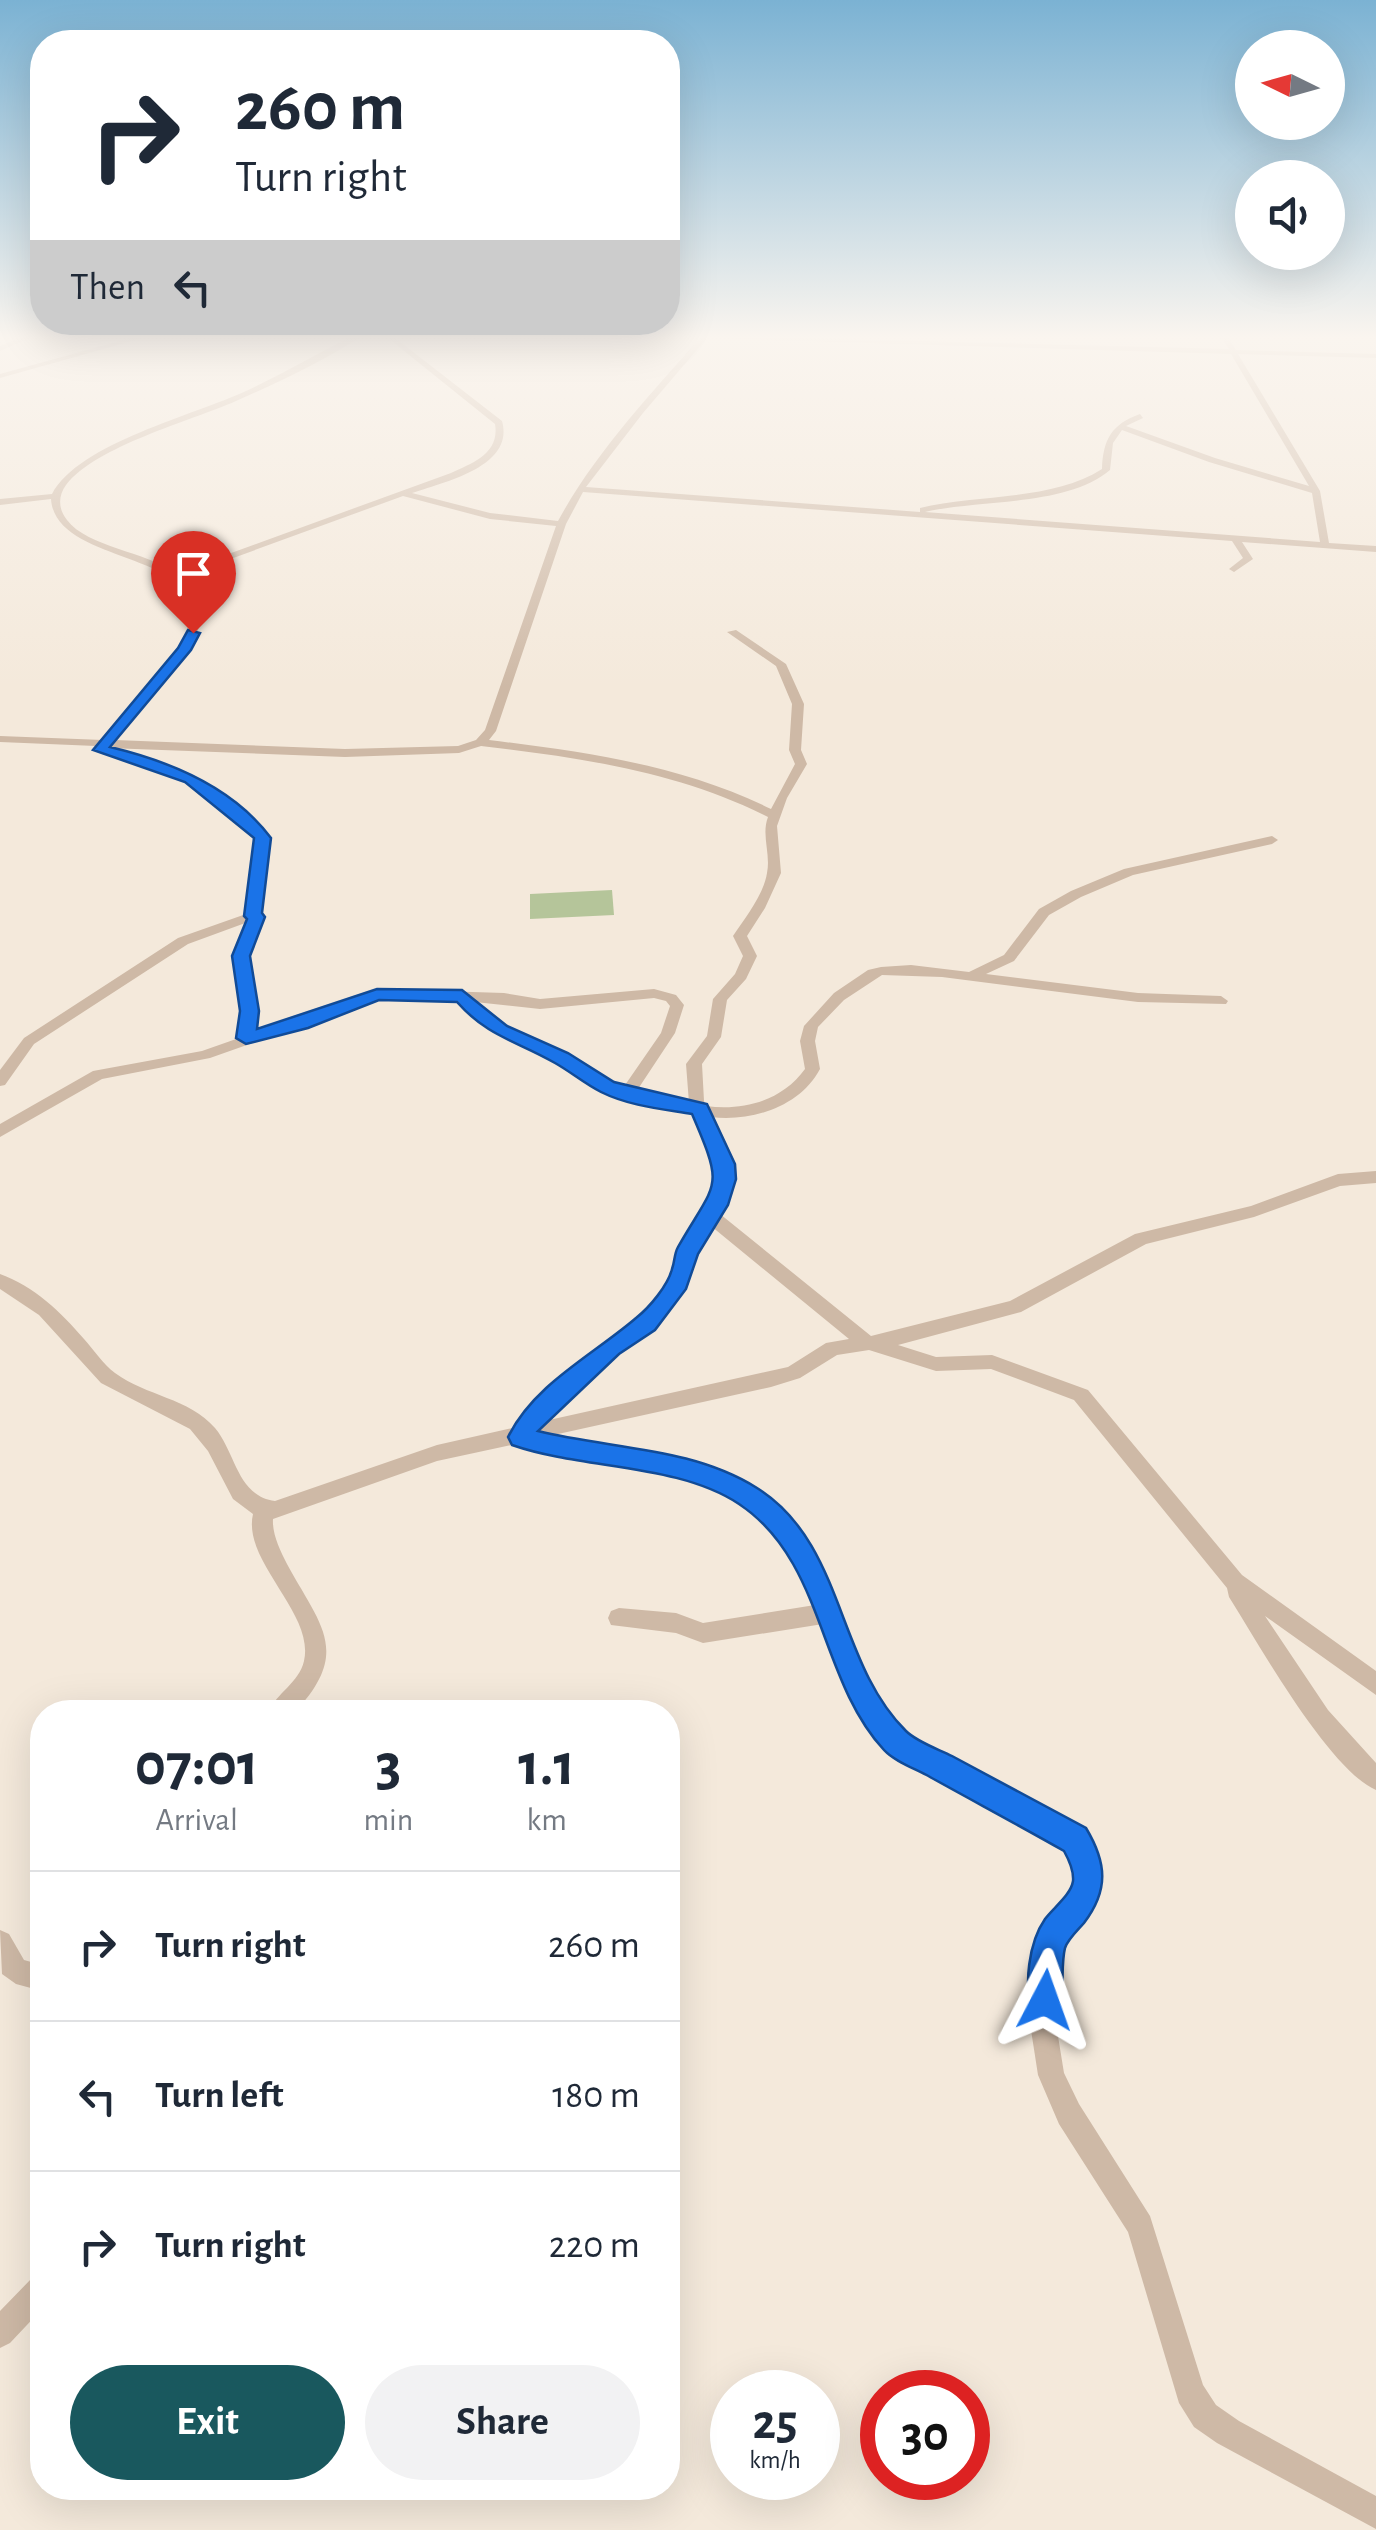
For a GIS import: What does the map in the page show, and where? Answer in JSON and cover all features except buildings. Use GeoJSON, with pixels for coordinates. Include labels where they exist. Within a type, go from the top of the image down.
{"type":"FeatureCollection","features":[{"type":"Feature","properties":{"kind":"street"},"geometry":{"type":"LineString","coordinates":[[111,452],[62,482],[54,510],[79,535],[150,561],[175,576],[194,602],[193,633],[184,650],[100,750],[142,759],[190,778],[254,826],[262,838],[252,916]]}},
{"type":"Feature","properties":{"kind":"street"},"geometry":{"type":"LineString","coordinates":[[175,576],[404,494],[474,466],[492,452]]}},
{"type":"Feature","properties":{"kind":"street"},"geometry":{"type":"LineString","coordinates":[[480,742],[490,731],[561,524],[580,489],[608,452]]}},
{"type":"Feature","properties":{"kind":"street"},"geometry":{"type":"LineString","coordinates":[[914,514],[939,506],[1012,497],[1094,479],[1106,470],[1107,452]]}},
{"type":"Feature","properties":{"kind":"street"},"geometry":{"type":"LineString","coordinates":[[1190,452],[1316,491]]}},
{"type":"Feature","properties":{"kind":"street"},"geometry":{"type":"LineString","coordinates":[[1293,452],[1316,491],[1325,545]]}},
{"type":"Feature","properties":{"kind":"street"},"geometry":{"type":"LineString","coordinates":[[580,489],[1376,549]]}},
{"type":"Feature","properties":{"kind":"street"},"geometry":{"type":"LineString","coordinates":[[404,494],[490,516],[561,524]]}},
{"type":"Feature","properties":{"kind":"street"},"geometry":{"type":"LineString","coordinates":[[0,502],[55,496]]}},
{"type":"Feature","properties":{"kind":"street"},"geometry":{"type":"LineString","coordinates":[[1234,569],[1248,558],[1235,538]]}},
{"type":"Feature","properties":{"kind":"street"},"geometry":{"type":"LineString","coordinates":[[520,1437],[533,1417],[559,1392],[660,1309],[683,1272],[690,1245],[722,1193],[724,1164],[700,1109],[694,1088],[694,1064],[714,1036],[720,999],[741,976],[750,956],[749,947],[739,939],[774,873],[769,835],[774,815],[801,764],[795,750],[798,704],[781,663],[732,632]]}},
{"type":"Feature","properties":{"kind":"street"},"geometry":{"type":"LineString","coordinates":[[0,739],[345,753],[458,748],[480,742],[655,767],[711,785],[774,815]]}},
{"type":"Feature","properties":{"kind":"street"},"geometry":{"type":"LineString","coordinates":[[969,977],[1009,958],[1044,912],[1076,894],[1129,872],[1272,840]]}},
{"type":"Feature","properties":{"kind":"street"},"geometry":{"type":"LineString","coordinates":[[246,1038],[250,1011],[241,956],[256,917],[252,916]]}},
{"type":"Feature","properties":{"kind":"street"},"geometry":{"type":"LineString","coordinates":[[0,1081],[29,1040],[183,941],[252,916]]}},
{"type":"Feature","properties":{"kind":"street"},"geometry":{"type":"LineString","coordinates":[[462,996],[483,1019],[500,1030],[562,1058],[626,1095],[741,1114],[803,1082],[812,1072],[814,1057],[807,1035],[810,1028],[824,1010],[871,973],[903,970],[1071,990],[1221,1001]]}},
{"type":"Feature","properties":{"kind":"street"},"geometry":{"type":"LineString","coordinates":[[0,1131],[98,1075],[174,1063],[301,1024],[377,994],[462,996],[540,1004],[654,993],[671,998],[677,1006],[668,1033],[626,1095]]}},
{"type":"Feature","properties":{"kind":"street"},"geometry":{"type":"LineString","coordinates":[[0,1281],[42,1305],[106,1377],[167,1404],[194,1422],[216,1446],[237,1491],[250,1504],[266,1510],[293,1506],[436,1454],[772,1379],[793,1372],[833,1348],[968,1322],[1015,1307],[1141,1239],[1254,1210],[1338,1180],[1376,1177]]}},
{"type":"Feature","properties":{"kind":"street"},"geometry":{"type":"LineString","coordinates":[[710,1216],[866,1342],[936,1364],[992,1362],[1081,1395],[1220,1564],[1312,1703],[1357,1762],[1376,1778]]}},
{"type":"Feature","properties":{"kind":"street"},"geometry":{"type":"LineString","coordinates":[[520,1437],[587,1454],[693,1469],[728,1484],[770,1514],[793,1538],[818,1579],[862,1692],[896,1742],[1060,1828],[1075,1840],[1086,1858],[1089,1878],[1084,1896],[1054,1934],[1049,1947],[1045,2048],[1069,2114],[1140,2226],[1154,2260],[1190,2392],[1205,2416],[1228,2432],[1376,2514]]}},
{"type":"Feature","properties":{"kind":"street"},"geometry":{"type":"LineString","coordinates":[[266,1510],[261,1528],[276,1572],[310,1621],[319,1645],[311,1678],[294,1700]]}},
{"type":"Feature","properties":{"kind":"street"},"geometry":{"type":"LineString","coordinates":[[1220,1564],[1256,1599],[1376,1684]]}},
{"type":"Feature","properties":{"kind":"street"},"geometry":{"type":"LineString","coordinates":[[618,1618],[676,1623],[703,1632],[829,1613]]}},
{"type":"Feature","properties":{"kind":"street"},"geometry":{"type":"LineString","coordinates":[[0,1943],[10,1967],[17,1974],[30,1976]]}},
{"type":"Feature","properties":{"kind":"street"},"geometry":{"type":"LineString","coordinates":[[0,2334],[30,2301]]}},
{"type":"Feature","properties":{"kind":"green space"},"geometry":{"type":"Polygon","coordinates":[[[612,890],[614,915],[530,919],[530,894],[612,890]]]}},
{"type":"Feature","properties":{"kind":"route"},"geometry":{"type":"LineString","coordinates":[[193,633],[184,650],[100,750],[142,759],[190,778],[254,826],[262,838],[252,916],[256,917],[241,956],[250,1011],[246,1038],[301,1024],[377,994],[462,996],[474,1011],[500,1030],[562,1058],[607,1087],[626,1095],[700,1109],[724,1164],[725,1179],[717,1205],[686,1252],[683,1272],[674,1289],[647,1324],[581,1372],[533,1417],[520,1437],[618,1460],[693,1469],[747,1496],[770,1514],[806,1557],[862,1692],[896,1742],[1060,1828],[1075,1840],[1086,1858],[1089,1878],[1084,1896],[1054,1934],[1049,1947],[1045,2000]]}}]}
